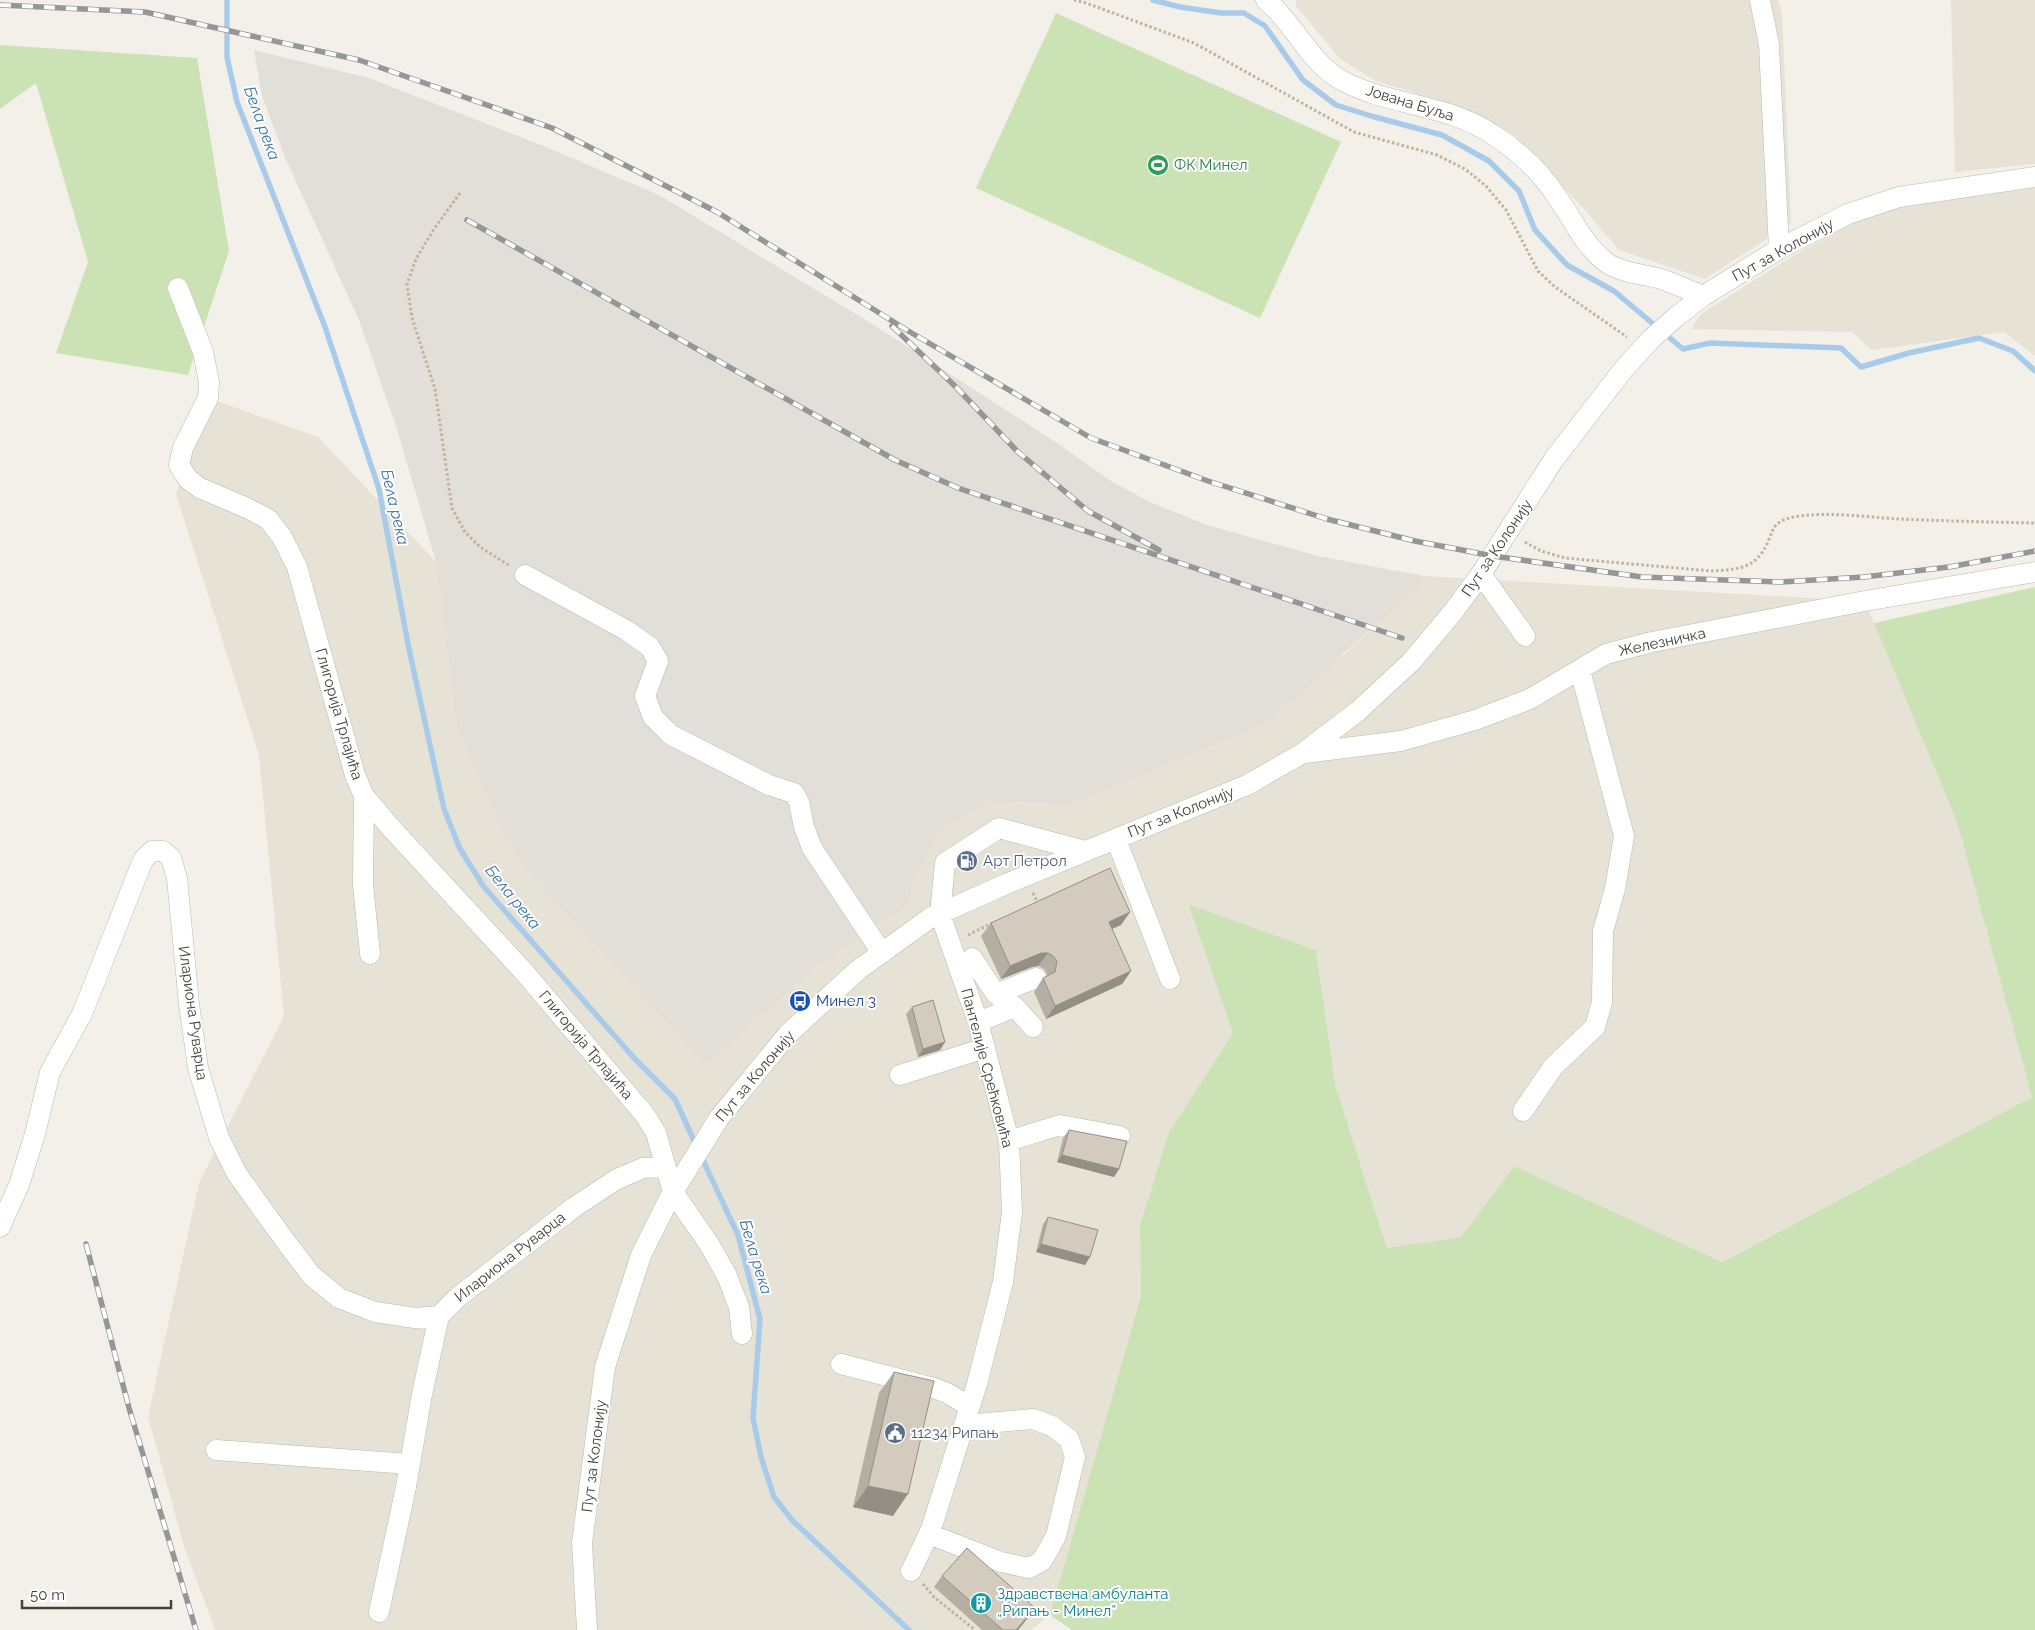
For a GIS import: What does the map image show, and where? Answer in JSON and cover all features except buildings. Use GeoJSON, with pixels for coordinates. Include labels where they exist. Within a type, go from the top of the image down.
{"type":"FeatureCollection","features":[{"type":"Feature","properties":{"kind":"street","name":"Јована Буља"},"geometry":{"type":"LineString","coordinates":[[1266,0],[1279,11],[1326,71],[1367,91],[1450,114],[1492,133],[1539,172],[1558,196],[1577,229],[1609,264],[1625,271],[1663,280],[1703,296]]}},
{"type":"Feature","properties":{"kind":"street"},"geometry":{"type":"LineString","coordinates":[[1760,0],[1769,45],[1779,249]]}},
{"type":"Feature","properties":{"kind":"street","name":"Пут за Колонију"},"geometry":{"type":"LineString","coordinates":[[587,1630],[582,1542],[606,1367],[641,1255],[672,1192],[719,1118],[788,1034],[858,970],[930,918],[1247,784],[1303,754],[1358,711],[1411,662],[1453,612],[1509,532],[1554,459],[1623,370],[1676,317],[1703,296],[1779,249],[1848,214],[1899,197],[2035,177]]}},
{"type":"Feature","properties":{"kind":"street","name":"Глигорија Трлајића"},"geometry":{"type":"LineString","coordinates":[[178,288],[203,352],[209,382],[208,398],[183,448],[179,465],[188,479],[200,488],[268,519],[282,537],[297,567],[355,775],[364,796],[392,830],[525,972],[645,1115],[656,1134],[672,1192],[728,1276],[739,1307],[742,1334]]}},
{"type":"Feature","properties":{"kind":"street","name":"Железничка"},"geometry":{"type":"LineString","coordinates":[[1303,754],[1401,741],[1474,720],[1530,699],[1606,654],[1652,642],[1865,601],[2035,572]]}},
{"type":"Feature","properties":{"kind":"street"},"geometry":{"type":"LineString","coordinates":[[1481,574],[1525,636]]}},
{"type":"Feature","properties":{"kind":"street"},"geometry":{"type":"LineString","coordinates":[[525,575],[626,630],[650,647],[658,661],[645,696],[652,717],[671,735],[769,785],[794,793],[799,802],[804,827],[812,848],[882,953]]}},
{"type":"Feature","properties":{"kind":"street"},"geometry":{"type":"LineString","coordinates":[[1523,1112],[1553,1067],[1596,1027],[1602,1002],[1604,931],[1615,889],[1624,836],[1580,670]]}},
{"type":"Feature","properties":{"kind":"street"},"geometry":{"type":"LineString","coordinates":[[364,796],[363,885],[370,954]]}},
{"type":"Feature","properties":{"kind":"street"},"geometry":{"type":"LineString","coordinates":[[940,914],[945,863],[1000,828],[1085,851]]}},
{"type":"Feature","properties":{"kind":"street"},"geometry":{"type":"LineString","coordinates":[[1116,839],[1170,979]]}},
{"type":"Feature","properties":{"kind":"street","name":"Илариона Руварца"},"geometry":{"type":"LineString","coordinates":[[0,1227],[19,1185],[35,1134],[50,1072],[82,1014],[143,860],[152,851],[164,851],[171,858],[177,878],[189,1004],[198,1068],[219,1138],[236,1174],[312,1275],[339,1298],[375,1312],[415,1318],[439,1316],[458,1297],[573,1208],[617,1179],[643,1168],[664,1168]]}},
{"type":"Feature","properties":{"kind":"street","name":"Пантелије Срећковића"},"geometry":{"type":"LineString","coordinates":[[911,1571],[929,1534],[967,1415],[1003,1282],[1012,1212],[1009,1141],[978,1022],[940,914]]}},
{"type":"Feature","properties":{"kind":"street"},"geometry":{"type":"LineString","coordinates":[[972,958],[996,994],[1015,1007],[1033,1026]]}},
{"type":"Feature","properties":{"kind":"street"},"geometry":{"type":"LineString","coordinates":[[996,994],[1036,978]]}},
{"type":"Feature","properties":{"kind":"street"},"geometry":{"type":"LineString","coordinates":[[978,1022],[1015,1007]]}},
{"type":"Feature","properties":{"kind":"street"},"geometry":{"type":"LineString","coordinates":[[900,1075],[985,1048]]}},
{"type":"Feature","properties":{"kind":"street"},"geometry":{"type":"LineString","coordinates":[[1009,1141],[1060,1125],[1120,1136]]}},
{"type":"Feature","properties":{"kind":"street"},"geometry":{"type":"LineString","coordinates":[[379,1612],[439,1316]]}},
{"type":"Feature","properties":{"kind":"street"},"geometry":{"type":"LineString","coordinates":[[841,1364],[947,1392],[967,1415],[1033,1418],[1052,1426],[1069,1439],[1075,1457],[1056,1536],[1042,1561],[1029,1568],[1001,1562],[929,1534]]}},
{"type":"Feature","properties":{"kind":"street"},"geometry":{"type":"LineString","coordinates":[[216,1450],[410,1464]]}},
{"type":"Feature","properties":{"kind":"path"},"geometry":{"type":"LineString","coordinates":[[1074,0],[1086,2],[1194,43],[1354,132],[1437,155],[1466,169],[1486,186],[1506,210],[1538,271],[1555,287],[1647,344]]}},
{"type":"Feature","properties":{"kind":"path"},"geometry":{"type":"LineString","coordinates":[[460,193],[434,229],[416,259],[407,284],[412,318],[435,389],[452,508],[466,532],[480,547],[525,575]]}},
{"type":"Feature","properties":{"kind":"path"},"geometry":{"type":"LineString","coordinates":[[1509,532],[1541,551],[1564,558],[1712,571],[1730,570],[1747,565],[1760,556],[1773,528],[1784,520],[1800,516],[1844,516],[1947,522],[2035,523]]}},
{"type":"Feature","properties":{"kind":"path"},"geometry":{"type":"LineString","coordinates":[[1029,906],[1046,898]]}},
{"type":"Feature","properties":{"kind":"path"},"geometry":{"type":"LineString","coordinates":[[964,937],[996,921]]}},
{"type":"Feature","properties":{"kind":"path"},"geometry":{"type":"LineString","coordinates":[[911,1571],[934,1597],[975,1630]]}},
{"type":"Feature","properties":{"kind":"shaded area"},"geometry":{"type":"Polygon","coordinates":[[[1296,0],[1778,0],[1782,14],[1791,223],[1705,279],[1619,250],[1584,209],[1514,135],[1456,106],[1376,81],[1340,59],[1296,6],[1296,0]]]}},
{"type":"Feature","properties":{"kind":"shaded area"},"geometry":{"type":"Polygon","coordinates":[[[1951,0],[2035,0],[2035,164],[1955,172],[1951,0]]]}},
{"type":"Feature","properties":{"kind":"shaded area"},"geometry":{"type":"Polygon","coordinates":[[[254,50],[369,78],[541,145],[659,195],[874,325],[1057,443],[1111,481],[1150,502],[1207,525],[1318,556],[1424,576],[1418,586],[1269,721],[1069,805],[991,801],[943,828],[914,878],[908,905],[810,971],[706,1063],[524,866],[502,829],[457,727],[436,562],[396,426],[359,320],[284,155],[262,96],[254,50]]]}},
{"type":"Feature","properties":{"kind":"shaded area"},"geometry":{"type":"Polygon","coordinates":[[[2035,185],[2035,356],[2004,332],[1872,350],[1852,332],[1691,329],[1701,314],[1791,257],[1888,203],[2035,185]]]}},
{"type":"Feature","properties":{"kind":"shaded area"},"geometry":{"type":"Polygon","coordinates":[[[208,398],[318,437],[436,562],[457,727],[810,971],[908,905],[914,878],[943,828],[991,801],[1055,804],[1344,655],[1424,576],[1865,601],[1957,822],[2032,1097],[1721,1262],[1514,1166],[1461,1237],[1387,1248],[1336,1088],[1316,950],[1188,904],[1233,1033],[1169,1132],[1140,1225],[1141,1294],[1050,1615],[1031,1630],[215,1630],[185,1549],[148,1417],[199,1183],[284,1016],[259,755],[176,494],[208,398]]]}},
{"type":"Feature","properties":{"kind":"green space","name":"ФК Минел"},"geometry":{"type":"Polygon","coordinates":[[[1056,13],[1341,142],[1260,318],[976,188],[1056,13]]]}},
{"type":"Feature","properties":{"kind":"green space"},"geometry":{"type":"Polygon","coordinates":[[[0,45],[197,58],[229,251],[188,375],[56,353],[88,262],[36,83],[0,109],[0,45]]]}},
{"type":"Feature","properties":{"kind":"green space"},"geometry":{"type":"Polygon","coordinates":[[[2035,587],[2035,1630],[1072,1630],[1050,1615],[1141,1295],[1140,1225],[1169,1132],[1233,1033],[1188,904],[1316,950],[1336,1088],[1387,1248],[1461,1237],[1514,1166],[1722,1262],[2032,1097],[1957,822],[1874,623],[2035,587]]]}},
{"type":"Feature","properties":{"kind":"waterway","name":"Бела река"},"geometry":{"type":"LineString","coordinates":[[227,0],[227,57],[237,102],[325,327],[379,489],[409,649],[444,809],[460,849],[484,887],[635,1059],[675,1099],[696,1145]]}},
{"type":"Feature","properties":{"kind":"waterway"},"geometry":{"type":"LineString","coordinates":[[1153,0],[1180,7],[1221,13],[1244,13],[1265,26],[1303,80],[1336,105],[1442,135],[1489,161],[1519,191],[1535,230],[1567,265],[1614,291],[1683,349],[1710,343],[1841,348],[1861,367],[1909,353],[1979,338],[2013,351],[2035,371]]}},
{"type":"Feature","properties":{"kind":"waterway","name":"Бела река"},"geometry":{"type":"LineString","coordinates":[[701,1156],[738,1235],[760,1319],[753,1418],[761,1457],[774,1497],[792,1520],[909,1630]]}},
{"type":"Feature","properties":{"kind":"railway"},"geometry":{"type":"LineString","coordinates":[[0,5],[145,12],[359,60],[552,128],[717,212],[910,332],[1091,438],[1208,481],[1327,519],[1415,541],[1493,556],[1642,577],[1781,582],[1864,577],[1949,567],[2035,551]]}},
{"type":"Feature","properties":{"kind":"railway"},"geometry":{"type":"LineString","coordinates":[[467,220],[895,460],[958,488],[1402,638]]}},
{"type":"Feature","properties":{"kind":"railway"},"geometry":{"type":"LineString","coordinates":[[892,326],[957,388],[1017,451],[1088,511],[1159,550]]}},
{"type":"Feature","properties":{"kind":"railway"},"geometry":{"type":"LineString","coordinates":[[86,1244],[129,1408],[196,1630]]}},
{"type":"Feature","properties":{"kind":"place","name":"ФК Минел"},"geometry":{"type":"Point","coordinates":[1158,165]}},
{"type":"Feature","properties":{"kind":"place","name":"Арт Петрол"},"geometry":{"type":"Point","coordinates":[967,861]}},
{"type":"Feature","properties":{"kind":"place","name":"Минел 3"},"geometry":{"type":"Point","coordinates":[800,1001]}},
{"type":"Feature","properties":{"kind":"place","name":"11234 Рипањ"},"geometry":{"type":"Point","coordinates":[895,1433]}},
{"type":"Feature","properties":{"kind":"place","name":"Здравствена амбуланта „Рипањ - Минел”"},"geometry":{"type":"Point","coordinates":[981,1603]}}]}
